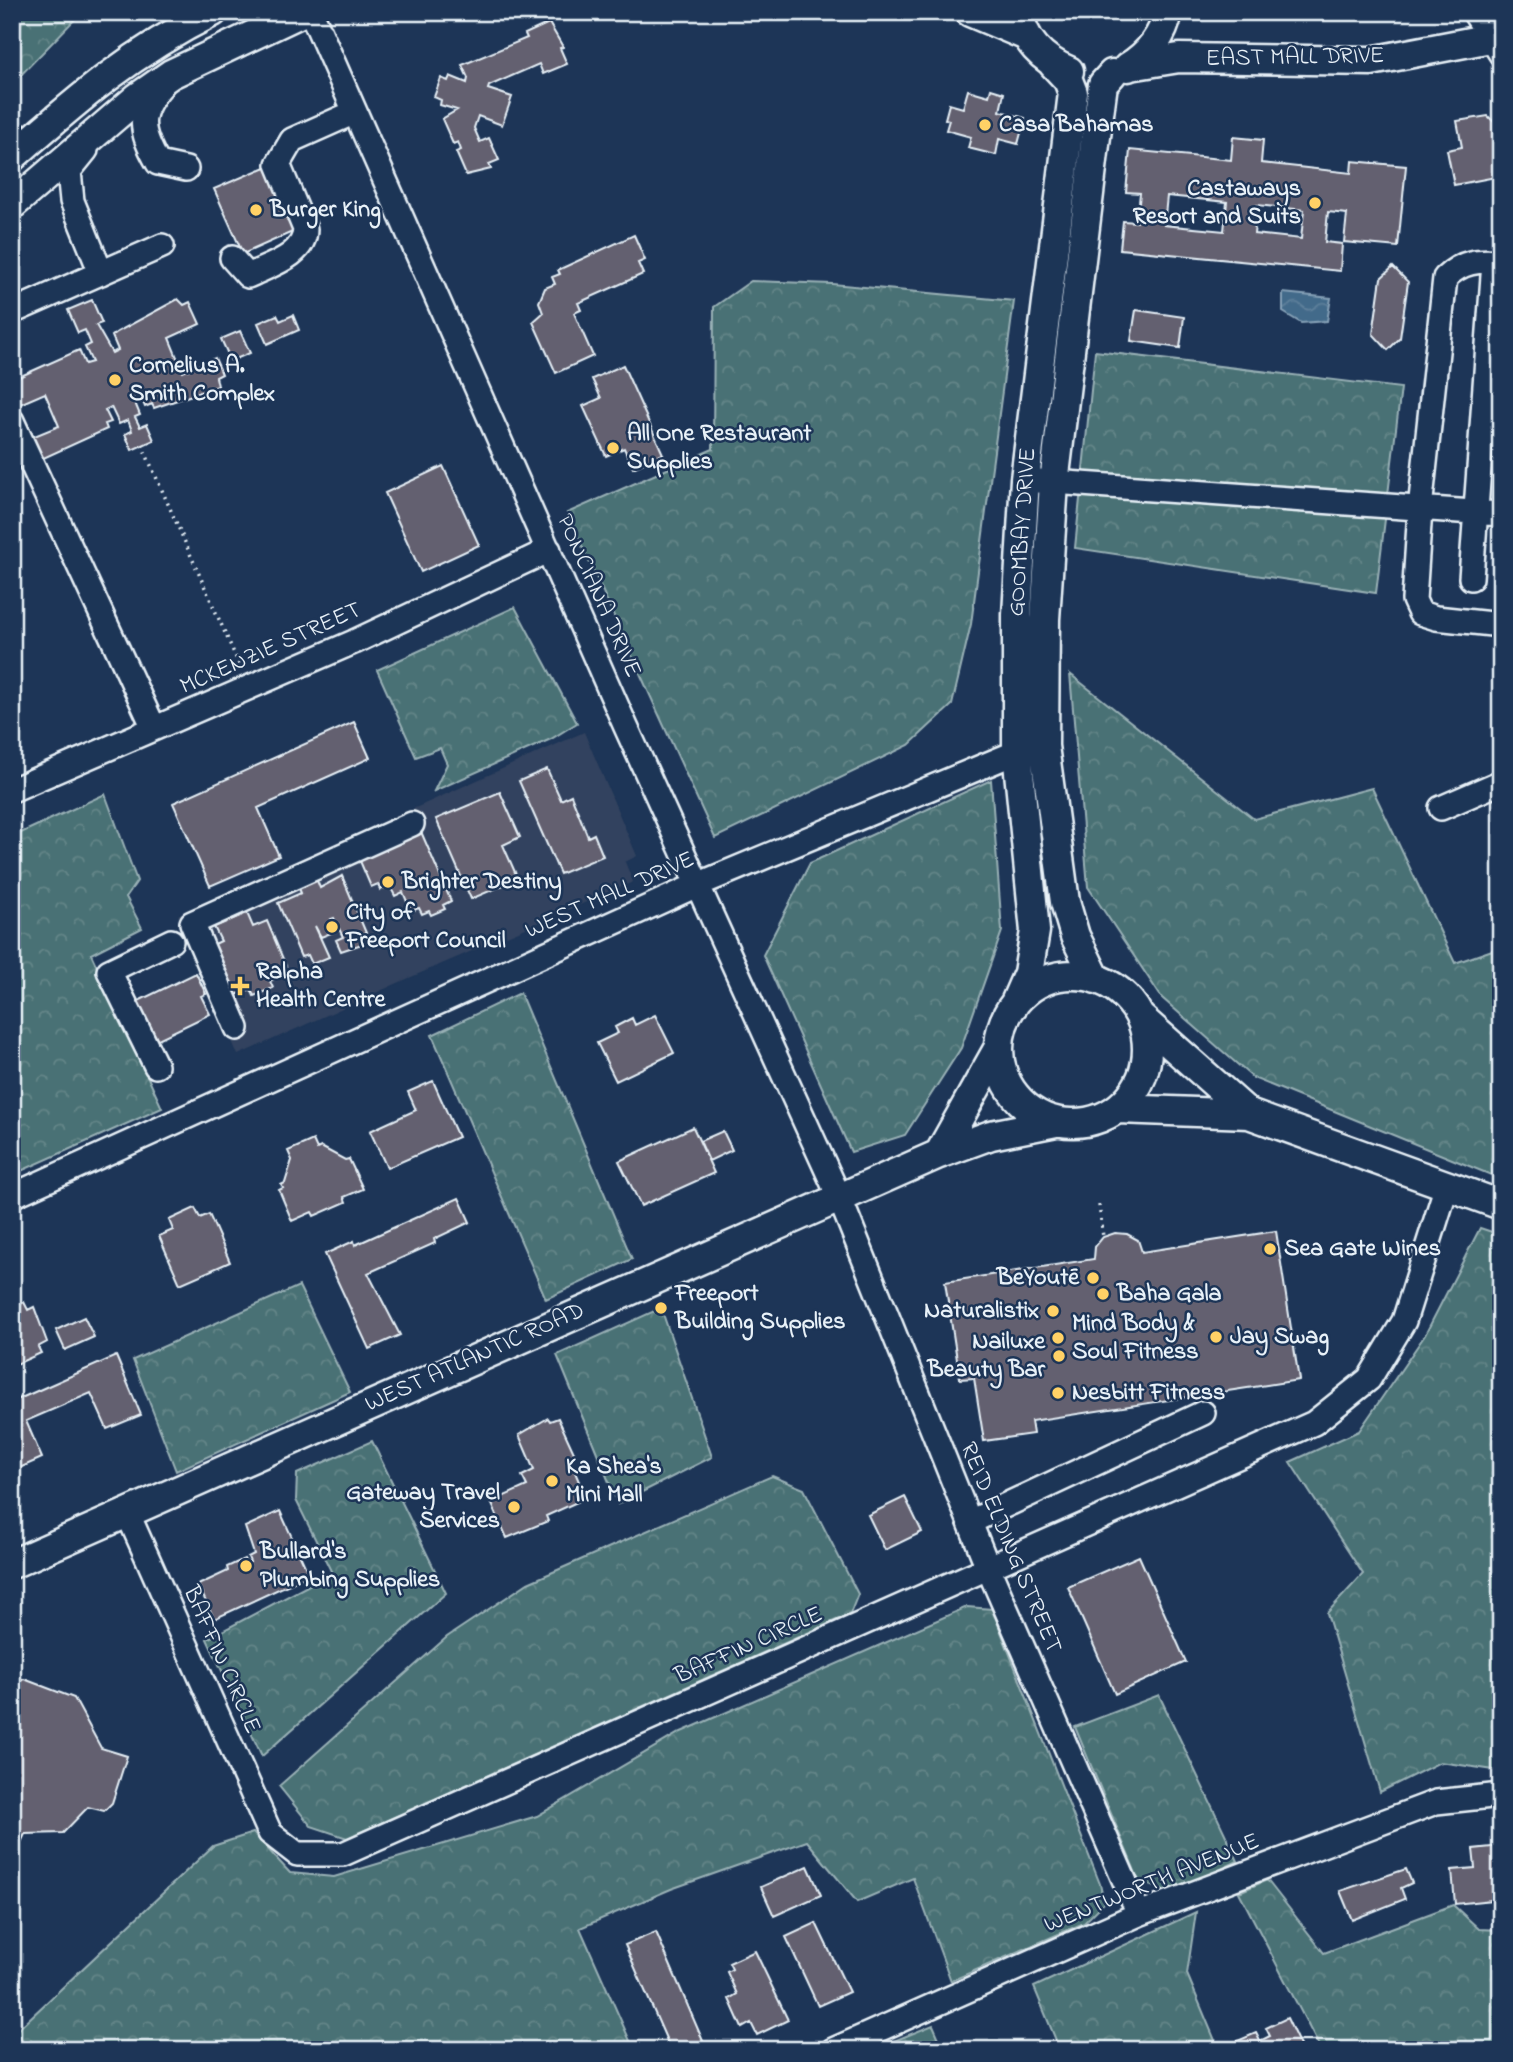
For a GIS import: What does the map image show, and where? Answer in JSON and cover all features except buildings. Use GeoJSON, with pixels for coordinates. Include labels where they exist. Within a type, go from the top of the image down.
{"type":"FeatureCollection","features":[{"type":"Feature","properties":{"kind":"main road"},"geometry":{"type":"LineString","coordinates":[[12,157],[123,64],[164,36],[213,12]]}},
{"type":"Feature","properties":{"kind":"main road"},"geometry":{"type":"LineString","coordinates":[[12,205],[108,123],[171,74],[302,12]]}},
{"type":"Feature","properties":{"kind":"main road"},"geometry":{"type":"LineString","coordinates":[[970,12],[1023,24]]}},
{"type":"Feature","properties":{"kind":"main road"},"geometry":{"type":"LineString","coordinates":[[1121,70],[1147,53],[1160,36],[1168,12]]}},
{"type":"Feature","properties":{"kind":"main road","name":"GOOMBAY DRIVE"},"geometry":{"type":"LineString","coordinates":[[1014,1005],[1028,973],[1035,931],[1017,752],[1017,615],[1025,479],[1045,299],[1073,93],[1068,80],[1038,52],[1023,24]]}},
{"type":"Feature","properties":{"kind":"main road","name":"EAST MALL DRIVE"},"geometry":{"type":"LineString","coordinates":[[1053,64],[1071,72],[1091,76],[1179,58],[1371,61],[1497,43]]}},
{"type":"Feature","properties":{"kind":"main road","name":"GOOMBAY DRIVE"},"geometry":{"type":"LineString","coordinates":[[1096,979],[1069,919],[1044,746],[1045,619],[1054,483],[1103,84],[1121,70]]}},
{"type":"Feature","properties":{"kind":"main road"},"geometry":{"type":"LineString","coordinates":[[1045,299],[1076,304]]}},
{"type":"Feature","properties":{"kind":"main road"},"geometry":{"type":"LineString","coordinates":[[1140,1017],[1147,1042],[1145,1067],[1135,1091],[1118,1109],[1088,1122],[1056,1122],[1037,1114],[1021,1102],[1009,1086],[1001,1067],[999,1046],[1003,1025],[1014,1005],[1030,989],[1051,978],[1074,975],[1096,979],[1114,987],[1129,1000],[1140,1017],[1248,1114]]}},
{"type":"Feature","properties":{"kind":"main road"},"geometry":{"type":"LineString","coordinates":[[939,1154],[999,1046]]}},
{"type":"Feature","properties":{"kind":"main road"},"geometry":{"type":"LineString","coordinates":[[1118,1109],[1248,1114],[1501,1205]]}},
{"type":"Feature","properties":{"kind":"main road","name":"WEST ATLANTIC ROAD"},"geometry":{"type":"LineString","coordinates":[[12,1564],[939,1154],[991,1135],[1056,1122]]}},
{"type":"Feature","properties":{"kind":"street","name":"PONCIANA DRIVE"},"geometry":{"type":"LineString","coordinates":[[311,12],[697,885],[840,1199]]}},
{"type":"Feature","properties":{"kind":"street"},"geometry":{"type":"LineString","coordinates":[[1474,12],[1497,43]]}},
{"type":"Feature","properties":{"kind":"street"},"geometry":{"type":"LineString","coordinates":[[171,74],[148,100],[142,125],[145,139],[159,163],[186,169]]}},
{"type":"Feature","properties":{"kind":"street"},"geometry":{"type":"LineString","coordinates":[[232,258],[248,276],[299,249],[305,241],[305,229],[278,164],[292,140],[355,112]]}},
{"type":"Feature","properties":{"kind":"street"},"geometry":{"type":"LineString","coordinates":[[101,273],[72,201],[69,171],[108,123]]}},
{"type":"Feature","properties":{"kind":"street"},"geometry":{"type":"LineString","coordinates":[[12,312],[162,246]]}},
{"type":"Feature","properties":{"kind":"street"},"geometry":{"type":"LineString","coordinates":[[1471,578],[1493,385],[1497,262],[1474,260],[1454,269],[1445,278],[1420,509],[1414,600],[1420,613],[1436,618],[1501,625]]}},
{"type":"Feature","properties":{"kind":"street"},"geometry":{"type":"LineString","coordinates":[[12,421],[154,728]]}},
{"type":"Feature","properties":{"kind":"street"},"geometry":{"type":"LineString","coordinates":[[1025,479],[1501,514]]}},
{"type":"Feature","properties":{"kind":"street","name":"MCKENZIE STREET"},"geometry":{"type":"LineString","coordinates":[[12,790],[354,642],[549,550]]}},
{"type":"Feature","properties":{"kind":"street","name":"WEST MALL DRIVE"},"geometry":{"type":"LineString","coordinates":[[12,1196],[697,885],[1017,752],[1044,746]]}},
{"type":"Feature","properties":{"kind":"street"},"geometry":{"type":"LineString","coordinates":[[1441,808],[1501,782]]}},
{"type":"Feature","properties":{"kind":"street"},"geometry":{"type":"LineString","coordinates":[[237,1028],[192,923],[412,824]]}},
{"type":"Feature","properties":{"kind":"street"},"geometry":{"type":"LineString","coordinates":[[156,1066],[110,971],[172,941]]}},
{"type":"Feature","properties":{"kind":"street","name":"BAFFIN CIRCLE"},"geometry":{"type":"LineString","coordinates":[[127,1512],[270,1833],[297,1854],[343,1854],[989,1570],[1314,1423],[1370,1380],[1404,1321],[1447,1185]]}},
{"type":"Feature","properties":{"kind":"street","name":"REID ELDING STREET"},"geometry":{"type":"LineString","coordinates":[[840,1199],[989,1570],[1139,1914]]}},
{"type":"Feature","properties":{"kind":"street"},"geometry":{"type":"LineString","coordinates":[[970,1522],[1203,1413]]}},
{"type":"Feature","properties":{"kind":"street","name":"WENTWORTH AVENUE"},"geometry":{"type":"LineString","coordinates":[[833,2050],[1139,1914],[1436,1802],[1501,1795]]}},
{"type":"Feature","properties":{"kind":"path"},"geometry":{"type":"LineString","coordinates":[[142,445],[249,687]]}},
{"type":"Feature","properties":{"kind":"path"},"geometry":{"type":"LineString","coordinates":[[1099,1205],[1103,1237]]}},
{"type":"Feature","properties":{"kind":"shaded area"},"geometry":{"type":"Polygon","coordinates":[[[584,732],[637,856],[625,862],[633,882],[238,1055],[178,915],[584,732]]]}},
{"type":"Feature","properties":{"kind":"green space"},"geometry":{"type":"Polygon","coordinates":[[[12,12],[87,12],[77,17],[12,84],[12,12]]]}},
{"type":"Feature","properties":{"kind":"green space"},"geometry":{"type":"Polygon","coordinates":[[[751,281],[832,284],[1014,301],[971,624],[952,705],[909,745],[715,838],[567,513],[713,449],[714,307],[751,281]]]}},
{"type":"Feature","properties":{"kind":"green space"},"geometry":{"type":"Polygon","coordinates":[[[1095,351],[1401,388],[1376,593],[1075,548],[1095,351]]]}},
{"type":"Feature","properties":{"kind":"green space"},"geometry":{"type":"Polygon","coordinates":[[[515,607],[577,723],[551,739],[434,791],[447,764],[440,748],[416,757],[377,670],[515,607]]]}},
{"type":"Feature","properties":{"kind":"green space"},"geometry":{"type":"Polygon","coordinates":[[[1070,674],[1254,819],[1372,788],[1455,963],[1501,947],[1501,1179],[1253,1078],[1162,998],[1088,887],[1070,674]]]}},
{"type":"Feature","properties":{"kind":"green space"},"geometry":{"type":"Polygon","coordinates":[[[991,780],[1002,931],[961,1048],[905,1135],[851,1152],[763,955],[810,863],[991,780]]]}},
{"type":"Feature","properties":{"kind":"green space"},"geometry":{"type":"Polygon","coordinates":[[[105,794],[137,881],[126,897],[142,928],[91,954],[162,1108],[12,1175],[12,837],[105,794]]]}},
{"type":"Feature","properties":{"kind":"green space"},"geometry":{"type":"Polygon","coordinates":[[[520,993],[632,1259],[546,1299],[432,1035],[520,993]]]}},
{"type":"Feature","properties":{"kind":"green space"},"geometry":{"type":"Polygon","coordinates":[[[1480,1228],[1501,1235],[1501,1771],[1440,1762],[1380,1792],[1327,1613],[1363,1574],[1290,1462],[1359,1431],[1425,1335],[1480,1228]]]}},
{"type":"Feature","properties":{"kind":"green space"},"geometry":{"type":"Polygon","coordinates":[[[299,1286],[350,1392],[176,1471],[133,1360],[299,1286]]]}},
{"type":"Feature","properties":{"kind":"green space"},"geometry":{"type":"Polygon","coordinates":[[[661,1308],[712,1457],[618,1504],[557,1355],[661,1308]]]}},
{"type":"Feature","properties":{"kind":"green space"},"geometry":{"type":"Polygon","coordinates":[[[372,1441],[446,1593],[262,1756],[207,1639],[332,1573],[296,1500],[297,1474],[372,1441]]]}},
{"type":"Feature","properties":{"kind":"green space"},"geometry":{"type":"Polygon","coordinates":[[[772,1476],[804,1489],[858,1594],[850,1614],[347,1838],[311,1826],[279,1786],[447,1637],[528,1583],[772,1476]]]}},
{"type":"Feature","properties":{"kind":"green space"},"geometry":{"type":"Polygon","coordinates":[[[967,1607],[992,1609],[1100,1884],[1104,1903],[1084,1923],[951,1981],[913,1878],[857,1902],[807,1841],[671,1889],[580,1928],[634,2050],[12,2050],[12,2035],[213,1846],[253,1833],[290,1873],[334,1877],[537,1816],[679,1733],[967,1607]]]}},
{"type":"Feature","properties":{"kind":"green space"},"geometry":{"type":"Polygon","coordinates":[[[1159,1695],[1238,1861],[1171,1893],[1139,1881],[1075,1727],[1159,1695]]]}},
{"type":"Feature","properties":{"kind":"green space"},"geometry":{"type":"Polygon","coordinates":[[[1267,1880],[1324,1953],[1453,1905],[1479,1929],[1501,1930],[1501,2050],[1321,2050],[1239,1892],[1267,1880]]]}},
{"type":"Feature","properties":{"kind":"green space"},"geometry":{"type":"Polygon","coordinates":[[[1196,1912],[1187,1974],[1219,2050],[1060,2050],[1034,1987],[1196,1912]]]}},
{"type":"Feature","properties":{"kind":"green space"},"geometry":{"type":"Polygon","coordinates":[[[933,2025],[944,2050],[872,2050],[933,2025]]]}},
{"type":"Feature","properties":{"kind":"water"},"geometry":{"type":"Polygon","coordinates":[[[1283,293],[1331,298],[1327,321],[1301,323],[1283,312],[1283,293]]]}},
{"type":"Feature","properties":{"kind":"place","name":"Casa Bahamas"},"geometry":{"type":"Point","coordinates":[985,125]}},
{"type":"Feature","properties":{"kind":"place","name":"Castaways Resort and Suits"},"geometry":{"type":"Point","coordinates":[1315,203]}},
{"type":"Feature","properties":{"kind":"place","name":"Burger King"},"geometry":{"type":"Point","coordinates":[256,210]}},
{"type":"Feature","properties":{"kind":"place","name":"Cornelius A. Smith Complex"},"geometry":{"type":"Point","coordinates":[115,380]}},
{"type":"Feature","properties":{"kind":"place","name":"All One Restaurant Supplies"},"geometry":{"type":"Point","coordinates":[613,448]}},
{"type":"Feature","properties":{"kind":"place","name":"Brighter Destiny"},"geometry":{"type":"Point","coordinates":[388,882]}},
{"type":"Feature","properties":{"kind":"place","name":"City of Freeport Council"},"geometry":{"type":"Point","coordinates":[332,927]}},
{"type":"Feature","properties":{"kind":"place","name":"Ralpha Health Centre"},"geometry":{"type":"Point","coordinates":[240,986]}},
{"type":"Feature","properties":{"kind":"place","name":"Sea Gate Wines"},"geometry":{"type":"Point","coordinates":[1270,1249]}},
{"type":"Feature","properties":{"kind":"place","name":"BeYoutē"},"geometry":{"type":"Point","coordinates":[1093,1278]}},
{"type":"Feature","properties":{"kind":"place","name":"Baha Gala"},"geometry":{"type":"Point","coordinates":[1103,1294]}},
{"type":"Feature","properties":{"kind":"place","name":"Freeport Building Supplies"},"geometry":{"type":"Point","coordinates":[661,1308]}},
{"type":"Feature","properties":{"kind":"place","name":"Naturalistix"},"geometry":{"type":"Point","coordinates":[1053,1311]}},
{"type":"Feature","properties":{"kind":"place","name":"Jay Swag"},"geometry":{"type":"Point","coordinates":[1216,1337]}},
{"type":"Feature","properties":{"kind":"place","name":"Mind Body & Soul Fitness"},"geometry":{"type":"Point","coordinates":[1058,1338]}},
{"type":"Feature","properties":{"kind":"place","name":"Nailuxe Beauty Bar"},"geometry":{"type":"Point","coordinates":[1059,1356]}},
{"type":"Feature","properties":{"kind":"place","name":"Nesbitt Fitness"},"geometry":{"type":"Point","coordinates":[1058,1393]}},
{"type":"Feature","properties":{"kind":"place","name":"Ka Shea's Mini Mall"},"geometry":{"type":"Point","coordinates":[552,1481]}},
{"type":"Feature","properties":{"kind":"place","name":"Gateway Travel Services"},"geometry":{"type":"Point","coordinates":[514,1507]}},
{"type":"Feature","properties":{"kind":"place","name":"Bullard's Plumbing Supplies"},"geometry":{"type":"Point","coordinates":[246,1566]}}]}
